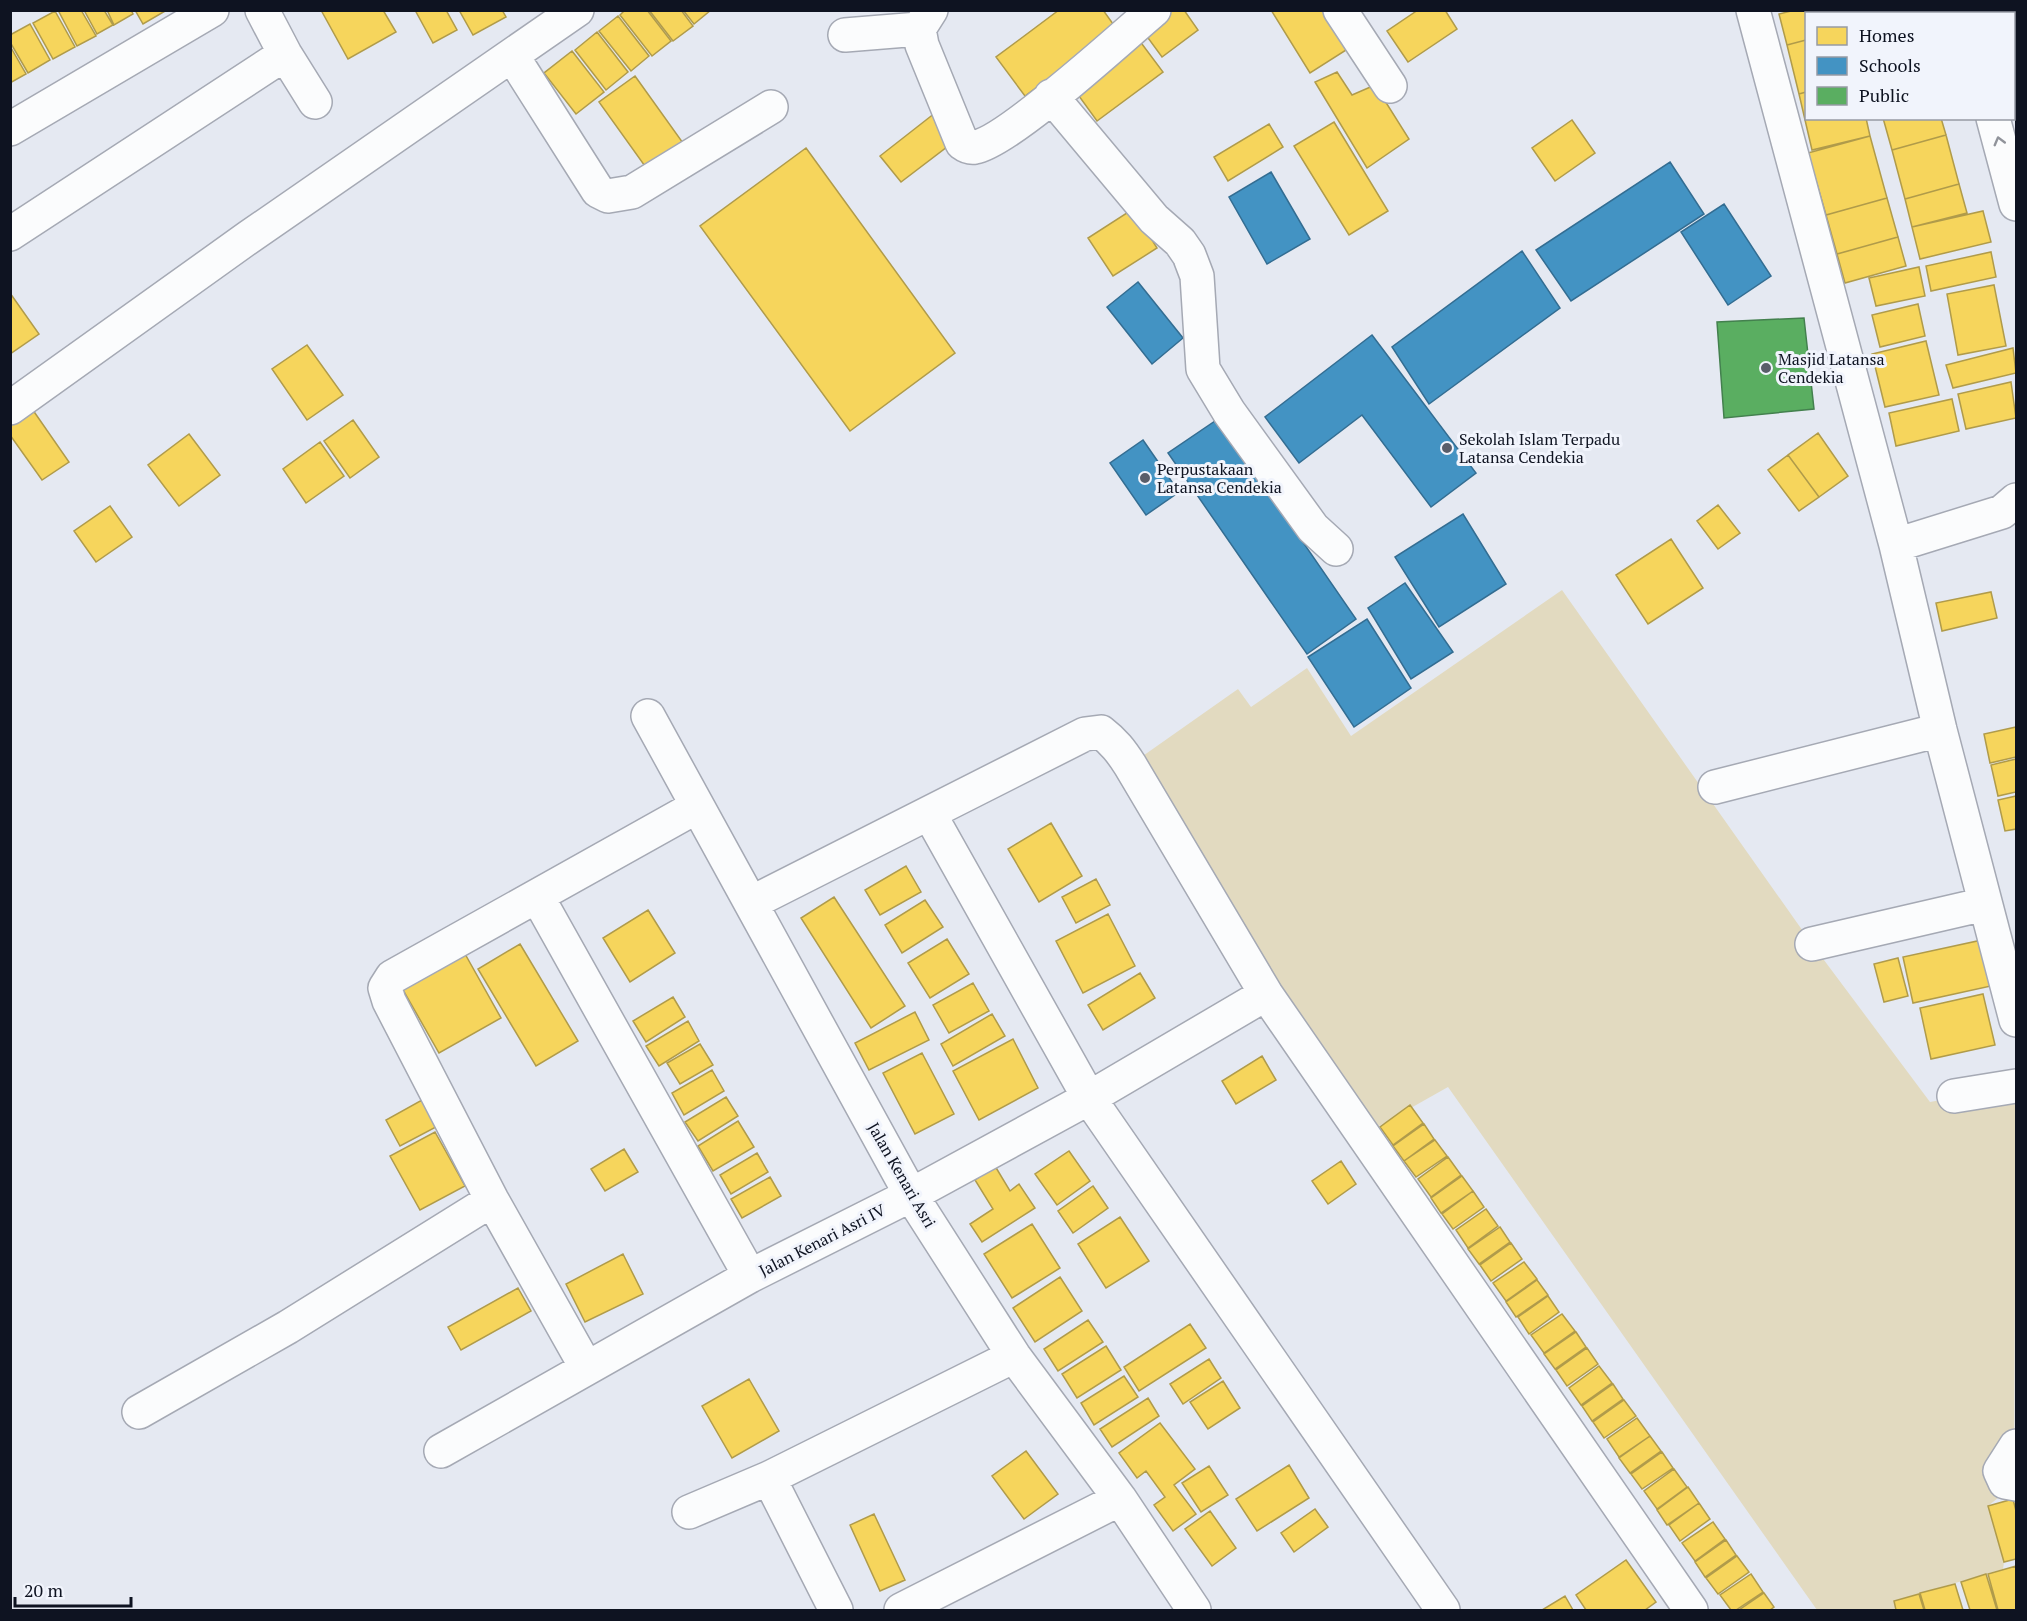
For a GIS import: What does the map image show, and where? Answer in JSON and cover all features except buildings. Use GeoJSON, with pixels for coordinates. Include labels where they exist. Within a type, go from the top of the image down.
{"type":"FeatureCollection","features":[{"type":"Feature","properties":{"kind":"street"},"geometry":{"type":"LineString","coordinates":[[10,129],[212,10]]}},
{"type":"Feature","properties":{"kind":"street"},"geometry":{"type":"LineString","coordinates":[[262,10],[285,54],[315,102]]}},
{"type":"Feature","properties":{"kind":"street"},"geometry":{"type":"LineString","coordinates":[[10,408],[249,237],[513,57],[577,10]]}},
{"type":"Feature","properties":{"kind":"street"},"geometry":{"type":"LineString","coordinates":[[844,34],[926,16],[921,45],[962,143],[968,147],[990,141],[1051,96],[1154,10]]}},
{"type":"Feature","properties":{"kind":"street"},"geometry":{"type":"LineString","coordinates":[[1340,10],[1390,86]]}},
{"type":"Feature","properties":{"kind":"street"},"geometry":{"type":"LineString","coordinates":[[1753,10],[1896,545],[1940,730],[2016,1020]]}},
{"type":"Feature","properties":{"kind":"street"},"geometry":{"type":"LineString","coordinates":[[10,234],[285,54]]}},
{"type":"Feature","properties":{"kind":"street"},"geometry":{"type":"LineString","coordinates":[[513,57],[598,190],[608,196],[632,192],[771,107]]}},
{"type":"Feature","properties":{"kind":"street"},"geometry":{"type":"LineString","coordinates":[[1051,96],[1154,219],[1180,242],[1189,255],[1197,276],[1203,369],[1229,412],[1313,528],[1336,549]]}},
{"type":"Feature","properties":{"kind":"street"},"geometry":{"type":"LineString","coordinates":[[1994,120],[2016,204]]}},
{"type":"Feature","properties":{"kind":"street"},"geometry":{"type":"LineString","coordinates":[[1896,545],[2012,509]]}},
{"type":"Feature","properties":{"kind":"street","name":"Jalan Kenari Asri"},"geometry":{"type":"LineString","coordinates":[[648,716],[911,1195],[1014,1356],[1120,1499],[1194,1611]]}},
{"type":"Feature","properties":{"kind":"street"},"geometry":{"type":"LineString","coordinates":[[1715,787],[1940,730]]}},
{"type":"Feature","properties":{"kind":"street"},"geometry":{"type":"LineString","coordinates":[[751,903],[1085,734],[1101,732],[1118,745],[1266,994],[1691,1611]]}},
{"type":"Feature","properties":{"kind":"street"},"geometry":{"type":"LineString","coordinates":[[586,1367],[492,1200],[389,1001],[385,988],[392,977],[696,807]]}},
{"type":"Feature","properties":{"kind":"street"},"geometry":{"type":"LineString","coordinates":[[929,813],[1089,1098],[1443,1611]]}},
{"type":"Feature","properties":{"kind":"street"},"geometry":{"type":"LineString","coordinates":[[537,896],[750,1276]]}},
{"type":"Feature","properties":{"kind":"street"},"geometry":{"type":"LineString","coordinates":[[1812,944],[1985,904]]}},
{"type":"Feature","properties":{"kind":"street","name":"Jalan Kenari Asri IV"},"geometry":{"type":"LineString","coordinates":[[441,1451],[750,1276],[911,1195],[1089,1098],[1266,994]]}},
{"type":"Feature","properties":{"kind":"street"},"geometry":{"type":"LineString","coordinates":[[1954,1096],[2016,1086]]}},
{"type":"Feature","properties":{"kind":"street"},"geometry":{"type":"LineString","coordinates":[[139,1412],[288,1327],[492,1200]]}},
{"type":"Feature","properties":{"kind":"street"},"geometry":{"type":"LineString","coordinates":[[689,1512],[769,1478],[1014,1356]]}},
{"type":"Feature","properties":{"kind":"street"},"geometry":{"type":"LineString","coordinates":[[2016,1446],[2000,1472],[2006,1482],[2016,1484]]}},
{"type":"Feature","properties":{"kind":"street"},"geometry":{"type":"LineString","coordinates":[[769,1478],[836,1611]]}},
{"type":"Feature","properties":{"kind":"street"},"geometry":{"type":"LineString","coordinates":[[901,1611],[1120,1499]]}},
{"type":"Feature","properties":{"kind":"shaded area"},"geometry":{"type":"Polygon","coordinates":[[[1562,590],[1812,944],[1930,1102],[2016,1086],[2014,1485],[1988,1506],[2004,1562],[2003,1569],[1894,1601],[1896,1610],[1817,1610],[1448,1087],[1363,1135],[1130,765],[1238,689],[1251,707],[1307,668],[1351,736],[1562,590]]]}},
{"type":"Feature","properties":{"kind":"place","name":"Masjid Latansa Cendekia"},"geometry":{"type":"Point","coordinates":[1766,368]}},
{"type":"Feature","properties":{"kind":"place","name":"Sekolah Islam Terpadu Latansa Cendekia"},"geometry":{"type":"Point","coordinates":[1447,448]}},
{"type":"Feature","properties":{"kind":"place","name":"Perpustakaan Latansa Cendekia"},"geometry":{"type":"Point","coordinates":[1145,478]}}]}
